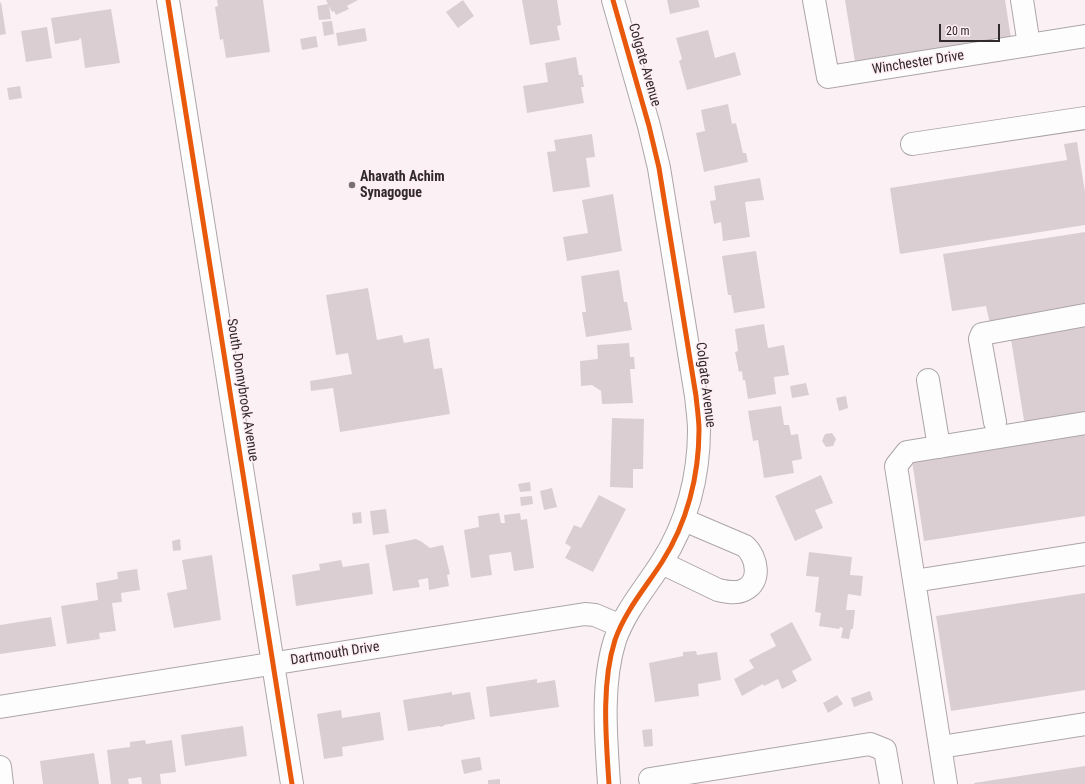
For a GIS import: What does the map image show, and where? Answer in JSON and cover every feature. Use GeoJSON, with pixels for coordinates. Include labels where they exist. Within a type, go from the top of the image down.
{"type":"FeatureCollection","features":[{"type":"Feature","properties":{"kind":"street","name":"South Donnybrook Avenue"},"geometry":{"type":"LineString","coordinates":[[168,0],[292,784]]}},
{"type":"Feature","properties":{"kind":"street","name":"Colgate Avenue"},"geometry":{"type":"LineString","coordinates":[[610,784],[606,735],[610,660],[615,640],[621,626],[644,588],[674,544],[684,520],[693,486],[699,445],[696,396],[659,168],[649,126],[613,0]]}},
{"type":"Feature","properties":{"kind":"street","name":"Winchester Drive"},"geometry":{"type":"LineString","coordinates":[[814,0],[828,77],[1085,36]]}},
{"type":"Feature","properties":{"kind":"street"},"geometry":{"type":"LineString","coordinates":[[1022,0],[1029,45]]}},
{"type":"Feature","properties":{"kind":"street"},"geometry":{"type":"LineString","coordinates":[[912,144],[1085,118]]}},
{"type":"Feature","properties":{"kind":"street"},"geometry":{"type":"LineString","coordinates":[[995,422],[980,339],[982,334],[1085,315]]}},
{"type":"Feature","properties":{"kind":"street"},"geometry":{"type":"LineString","coordinates":[[928,380],[938,447]]}},
{"type":"Feature","properties":{"kind":"street"},"geometry":{"type":"LineString","coordinates":[[946,784],[896,466],[907,452],[1085,423]]}},
{"type":"Feature","properties":{"kind":"street"},"geometry":{"type":"LineString","coordinates":[[662,563],[718,590],[727,592],[736,593],[744,590],[749,587],[753,581],[756,573],[756,566],[750,552],[745,546],[684,520]]}},
{"type":"Feature","properties":{"kind":"street"},"geometry":{"type":"LineString","coordinates":[[914,581],[1085,554]]}},
{"type":"Feature","properties":{"kind":"street","name":"Dartmouth Drive"},"geometry":{"type":"LineString","coordinates":[[0,708],[585,614],[595,615],[621,626]]}},
{"type":"Feature","properties":{"kind":"street"},"geometry":{"type":"LineString","coordinates":[[941,747],[1085,724]]}},
{"type":"Feature","properties":{"kind":"street"},"geometry":{"type":"LineString","coordinates":[[650,779],[870,744],[885,750],[891,784]]}},
{"type":"Feature","properties":{"kind":"street"},"geometry":{"type":"LineString","coordinates":[[0,767],[2,784]]}},
{"type":"Feature","properties":{"kind":"building"},"geometry":{"type":"Polygon","coordinates":[[[217,0],[263,0],[270,52],[226,58],[223,39],[220,40],[215,7],[218,6],[217,0]]]}},
{"type":"Feature","properties":{"kind":"building"},"geometry":{"type":"Polygon","coordinates":[[[326,0],[358,0],[347,6],[349,9],[336,15],[334,11],[332,12],[329,6],[331,19],[319,20],[317,6],[328,4],[326,0]]]}},
{"type":"Feature","properties":{"kind":"building"},"geometry":{"type":"Polygon","coordinates":[[[463,0],[474,16],[458,28],[446,12],[463,0]]]}},
{"type":"Feature","properties":{"kind":"building"},"geometry":{"type":"Polygon","coordinates":[[[522,0],[557,0],[561,25],[557,26],[560,40],[530,45],[522,0]]]}},
{"type":"Feature","properties":{"kind":"building"},"geometry":{"type":"Polygon","coordinates":[[[667,0],[698,0],[700,7],[670,14],[667,0]]]}},
{"type":"Feature","properties":{"kind":"building"},"geometry":{"type":"Polygon","coordinates":[[[845,0],[1005,0],[1011,38],[855,62],[845,0]]]}},
{"type":"Feature","properties":{"kind":"building"},"geometry":{"type":"Polygon","coordinates":[[[1,2],[6,34],[0,35],[0,3],[1,2]]]}},
{"type":"Feature","properties":{"kind":"building"},"geometry":{"type":"Polygon","coordinates":[[[111,9],[120,63],[85,68],[81,38],[79,40],[55,44],[51,18],[111,9]]]}},
{"type":"Feature","properties":{"kind":"building"},"geometry":{"type":"Polygon","coordinates":[[[332,21],[334,34],[324,36],[322,22],[332,21]]]}},
{"type":"Feature","properties":{"kind":"building"},"geometry":{"type":"Polygon","coordinates":[[[47,27],[52,58],[26,62],[21,31],[47,27]]]}},
{"type":"Feature","properties":{"kind":"building"},"geometry":{"type":"Polygon","coordinates":[[[365,28],[367,41],[338,46],[336,33],[365,28]]]}},
{"type":"Feature","properties":{"kind":"building"},"geometry":{"type":"Polygon","coordinates":[[[708,30],[715,58],[735,52],[741,75],[687,90],[679,61],[682,59],[676,38],[708,30]]]}},
{"type":"Feature","properties":{"kind":"building"},"geometry":{"type":"Polygon","coordinates":[[[316,36],[318,47],[302,50],[300,39],[316,36]]]}},
{"type":"Feature","properties":{"kind":"building"},"geometry":{"type":"Polygon","coordinates":[[[576,57],[579,75],[582,75],[584,87],[581,87],[584,103],[527,113],[523,86],[548,82],[545,63],[576,57]]]}},
{"type":"Feature","properties":{"kind":"building"},"geometry":{"type":"Polygon","coordinates":[[[20,86],[22,98],[9,100],[7,88],[20,86]]]}},
{"type":"Feature","properties":{"kind":"building"},"geometry":{"type":"Polygon","coordinates":[[[728,104],[732,124],[736,123],[743,153],[746,153],[748,162],[704,172],[696,133],[705,131],[701,110],[728,104]]]}},
{"type":"Feature","properties":{"kind":"building"},"geometry":{"type":"Polygon","coordinates":[[[592,134],[595,157],[586,158],[590,187],[553,192],[547,152],[556,151],[554,140],[592,134]]]}},
{"type":"Feature","properties":{"kind":"building"},"geometry":{"type":"Polygon","coordinates":[[[1077,142],[1085,192],[1085,225],[900,254],[890,188],[1067,160],[1064,144],[1077,142]]]}},
{"type":"Feature","properties":{"kind":"building"},"geometry":{"type":"Polygon","coordinates":[[[760,178],[764,200],[745,202],[750,237],[723,241],[721,222],[714,224],[710,201],[716,200],[714,186],[760,178]]]}},
{"type":"Feature","properties":{"kind":"building"},"geometry":{"type":"Polygon","coordinates":[[[613,194],[622,251],[567,261],[563,237],[588,233],[582,200],[613,194]]]}},
{"type":"Feature","properties":{"kind":"building"},"geometry":{"type":"Polygon","coordinates":[[[1085,232],[1085,309],[990,324],[986,306],[952,311],[943,254],[1085,232]]]}},
{"type":"Feature","properties":{"kind":"building"},"geometry":{"type":"Polygon","coordinates":[[[756,251],[765,308],[734,313],[731,295],[728,295],[722,256],[756,251]]]}},
{"type":"Feature","properties":{"kind":"building"},"geometry":{"type":"Polygon","coordinates":[[[619,270],[624,302],[627,302],[632,330],[586,337],[582,312],[586,312],[581,276],[619,270]]]}},
{"type":"Feature","properties":{"kind":"building"},"geometry":{"type":"Polygon","coordinates":[[[368,288],[377,340],[402,335],[404,343],[429,338],[434,369],[442,368],[450,414],[340,432],[333,388],[311,391],[310,381],[352,374],[348,353],[336,355],[326,295],[368,288]]]}},
{"type":"Feature","properties":{"kind":"building"},"geometry":{"type":"Polygon","coordinates":[[[1085,322],[1085,418],[1025,427],[1010,333],[1085,322]]]}},
{"type":"Feature","properties":{"kind":"building"},"geometry":{"type":"Polygon","coordinates":[[[764,324],[768,348],[784,345],[789,375],[774,377],[776,394],[748,399],[745,380],[743,380],[742,371],[739,372],[735,352],[738,351],[735,329],[764,324]]]}},
{"type":"Feature","properties":{"kind":"building"},"geometry":{"type":"Polygon","coordinates":[[[629,343],[630,357],[634,357],[635,369],[630,369],[633,403],[602,404],[601,391],[592,385],[581,386],[580,361],[598,359],[597,345],[629,343]]]}},
{"type":"Feature","properties":{"kind":"building"},"geometry":{"type":"Polygon","coordinates":[[[806,383],[809,395],[792,398],[790,386],[806,383]]]}},
{"type":"Feature","properties":{"kind":"building"},"geometry":{"type":"Polygon","coordinates":[[[846,396],[848,408],[839,411],[836,398],[846,396]]]}},
{"type":"Feature","properties":{"kind":"building"},"geometry":{"type":"Polygon","coordinates":[[[781,406],[784,425],[789,425],[791,435],[798,434],[802,459],[792,461],[794,473],[764,478],[758,440],[753,441],[748,411],[781,406]]]}},
{"type":"Feature","properties":{"kind":"building"},"geometry":{"type":"Polygon","coordinates":[[[612,418],[644,419],[643,469],[633,469],[633,488],[610,487],[612,418]]]}},
{"type":"Feature","properties":{"kind":"building"},"geometry":{"type":"Polygon","coordinates":[[[832,433],[836,439],[833,446],[826,447],[822,441],[825,434],[832,433]]]}},
{"type":"Feature","properties":{"kind":"building"},"geometry":{"type":"Polygon","coordinates":[[[1085,434],[1085,516],[924,541],[912,461],[1085,434]]]}},
{"type":"Feature","properties":{"kind":"building"},"geometry":{"type":"Polygon","coordinates":[[[821,475],[833,503],[815,510],[823,528],[795,541],[775,496],[821,475]]]}},
{"type":"Feature","properties":{"kind":"building"},"geometry":{"type":"Polygon","coordinates":[[[530,482],[531,491],[520,492],[518,484],[530,482]]]}},
{"type":"Feature","properties":{"kind":"building"},"geometry":{"type":"Polygon","coordinates":[[[552,488],[557,507],[544,510],[540,491],[552,488]]]}},
{"type":"Feature","properties":{"kind":"building"},"geometry":{"type":"Polygon","coordinates":[[[599,495],[626,509],[593,572],[565,558],[571,547],[565,543],[574,525],[581,528],[599,495]]]}},
{"type":"Feature","properties":{"kind":"building"},"geometry":{"type":"Polygon","coordinates":[[[532,496],[533,504],[521,506],[520,497],[532,496]]]}},
{"type":"Feature","properties":{"kind":"building"},"geometry":{"type":"Polygon","coordinates":[[[386,509],[389,533],[373,535],[370,511],[386,509]]]}},
{"type":"Feature","properties":{"kind":"building"},"geometry":{"type":"Polygon","coordinates":[[[361,512],[362,523],[353,524],[352,513],[361,512]]]}},
{"type":"Feature","properties":{"kind":"building"},"geometry":{"type":"Polygon","coordinates":[[[499,513],[501,523],[505,523],[504,515],[520,513],[521,520],[527,519],[534,568],[514,571],[511,552],[489,555],[492,575],[471,578],[464,530],[479,527],[478,516],[499,513]]]}},
{"type":"Feature","properties":{"kind":"building"},"geometry":{"type":"Polygon","coordinates":[[[180,539],[181,550],[173,551],[172,541],[180,539]]]}},
{"type":"Feature","properties":{"kind":"building"},"geometry":{"type":"Polygon","coordinates":[[[416,539],[430,548],[443,545],[450,574],[447,575],[449,586],[429,590],[428,578],[418,580],[420,587],[393,591],[385,545],[416,539]]]}},
{"type":"Feature","properties":{"kind":"building"},"geometry":{"type":"Polygon","coordinates":[[[809,552],[852,557],[850,575],[863,576],[861,596],[848,594],[846,610],[855,610],[853,629],[851,629],[849,639],[841,638],[843,628],[840,627],[839,629],[819,626],[821,613],[815,612],[819,577],[806,576],[809,552]]]}},
{"type":"Feature","properties":{"kind":"building"},"geometry":{"type":"Polygon","coordinates":[[[212,555],[221,620],[174,628],[167,593],[187,589],[182,560],[212,555]]]}},
{"type":"Feature","properties":{"kind":"building"},"geometry":{"type":"Polygon","coordinates":[[[341,560],[343,567],[369,563],[373,594],[296,606],[292,575],[320,570],[319,564],[341,560]]]}},
{"type":"Feature","properties":{"kind":"building"},"geometry":{"type":"Polygon","coordinates":[[[137,569],[140,590],[121,593],[122,602],[112,603],[116,631],[99,633],[100,639],[67,644],[61,606],[98,600],[96,583],[118,579],[117,572],[137,569]]]}},
{"type":"Feature","properties":{"kind":"building"},"geometry":{"type":"Polygon","coordinates":[[[1085,593],[1085,690],[951,711],[936,616],[1085,593]]]}},
{"type":"Feature","properties":{"kind":"building"},"geometry":{"type":"Polygon","coordinates":[[[51,617],[56,646],[0,654],[0,625],[51,617]]]}},
{"type":"Feature","properties":{"kind":"building"},"geometry":{"type":"Polygon","coordinates":[[[792,622],[812,660],[792,671],[797,681],[782,689],[778,679],[764,686],[763,684],[742,696],[734,679],[754,668],[749,660],[776,646],[770,634],[792,622]]]}},
{"type":"Feature","properties":{"kind":"building"},"geometry":{"type":"Polygon","coordinates":[[[696,651],[697,655],[717,652],[721,680],[698,684],[699,696],[655,702],[649,663],[683,656],[683,652],[696,651]]]}},
{"type":"Feature","properties":{"kind":"building"},"geometry":{"type":"Polygon","coordinates":[[[537,679],[537,683],[555,680],[559,707],[490,717],[486,687],[537,679]]]}},
{"type":"Feature","properties":{"kind":"building"},"geometry":{"type":"Polygon","coordinates":[[[870,691],[873,700],[854,707],[851,698],[870,691]]]}},
{"type":"Feature","properties":{"kind":"building"},"geometry":{"type":"Polygon","coordinates":[[[452,692],[452,695],[470,692],[475,719],[440,727],[408,731],[403,700],[452,692]]]}},
{"type":"Feature","properties":{"kind":"building"},"geometry":{"type":"Polygon","coordinates":[[[837,695],[843,704],[828,713],[823,703],[837,695]]]}},
{"type":"Feature","properties":{"kind":"building"},"geometry":{"type":"Polygon","coordinates":[[[341,710],[342,718],[380,712],[384,740],[342,747],[343,756],[324,759],[317,714],[341,710]]]}},
{"type":"Feature","properties":{"kind":"building"},"geometry":{"type":"Polygon","coordinates":[[[243,726],[247,756],[185,766],[181,735],[243,726]]]}},
{"type":"Feature","properties":{"kind":"building"},"geometry":{"type":"Polygon","coordinates":[[[652,729],[653,746],[644,747],[642,730],[652,729]]]}},
{"type":"Feature","properties":{"kind":"building"},"geometry":{"type":"Polygon","coordinates":[[[145,740],[146,744],[172,740],[176,772],[160,774],[161,784],[142,784],[141,777],[128,779],[129,784],[111,784],[107,750],[130,747],[130,742],[145,740]]]}},
{"type":"Feature","properties":{"kind":"building"},"geometry":{"type":"Polygon","coordinates":[[[94,753],[99,784],[43,784],[40,761],[94,753]]]}},
{"type":"Feature","properties":{"kind":"building"},"geometry":{"type":"Polygon","coordinates":[[[480,757],[482,770],[464,774],[461,760],[480,757]]]}},
{"type":"Feature","properties":{"kind":"building"},"geometry":{"type":"Polygon","coordinates":[[[1085,766],[1085,784],[974,784],[974,783],[1085,766]]]}},
{"type":"Feature","properties":{"kind":"building"},"geometry":{"type":"Polygon","coordinates":[[[500,779],[500,784],[488,784],[488,780],[500,779]]]}},
{"type":"Feature","properties":{"kind":"cycle path"},"geometry":{"type":"LineString","coordinates":[[168,0],[292,784]]}},
{"type":"Feature","properties":{"kind":"cycle path"},"geometry":{"type":"LineString","coordinates":[[609,784],[606,693],[615,640],[624,619],[671,547],[685,515],[697,465],[699,430],[696,396],[659,168],[649,126],[613,0]]}},
{"type":"Feature","properties":{"kind":"place","name":"Ahavath Achim Synagogue"},"geometry":{"type":"Point","coordinates":[352,185]}}]}
